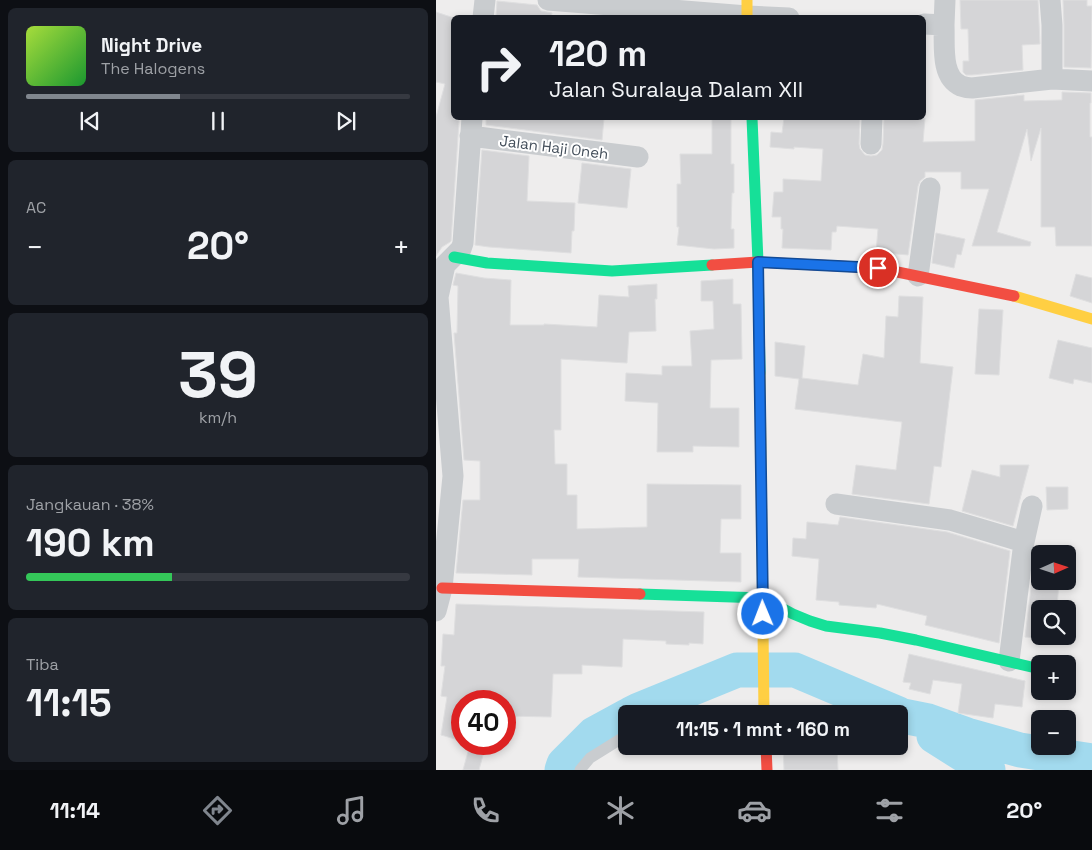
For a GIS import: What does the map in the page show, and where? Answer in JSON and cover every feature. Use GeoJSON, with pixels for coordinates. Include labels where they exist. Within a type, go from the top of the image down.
{"type":"FeatureCollection","features":[{"type":"Feature","properties":{"kind":"street"},"geometry":{"type":"LineString","coordinates":[[483,15],[485,0]]}},
{"type":"Feature","properties":{"kind":"street"},"geometry":{"type":"LineString","coordinates":[[548,0],[747,11],[771,15]]}},
{"type":"Feature","properties":{"kind":"street"},"geometry":{"type":"LineString","coordinates":[[945,0],[934,24],[951,79],[961,86],[972,88],[1052,79],[1092,81]]}},
{"type":"Feature","properties":{"kind":"street"},"geometry":{"type":"LineString","coordinates":[[1050,0],[1052,79]]}},
{"type":"Feature","properties":{"kind":"street"},"geometry":{"type":"LineString","coordinates":[[752,120],[758,262],[764,705]]}},
{"type":"Feature","properties":{"kind":"street"},"geometry":{"type":"LineString","coordinates":[[871,144],[872,120]]}},
{"type":"Feature","properties":{"kind":"street"},"geometry":{"type":"LineString","coordinates":[[436,612],[442,588],[453,476],[437,297],[446,265],[464,243],[471,127]]}},
{"type":"Feature","properties":{"kind":"street","name":"Jalan Haji Oneh"},"geometry":{"type":"LineString","coordinates":[[471,127],[638,157]]}},
{"type":"Feature","properties":{"kind":"street"},"geometry":{"type":"LineString","coordinates":[[918,276],[930,188]]}},
{"type":"Feature","properties":{"kind":"street"},"geometry":{"type":"LineString","coordinates":[[454,257],[487,263],[612,271],[758,262],[878,268],[1006,294],[1092,319]]}},
{"type":"Feature","properties":{"kind":"street"},"geometry":{"type":"LineString","coordinates":[[836,504],[950,520],[1024,542]]}},
{"type":"Feature","properties":{"kind":"street"},"geometry":{"type":"LineString","coordinates":[[1009,661],[1024,542],[1032,506]]}},
{"type":"Feature","properties":{"kind":"street"},"geometry":{"type":"LineString","coordinates":[[442,588],[763,598],[775,606],[824,625],[896,635],[1031,667]]}},
{"type":"Feature","properties":{"kind":"street"},"geometry":{"type":"LineString","coordinates":[[766,755],[767,770]]}},
{"type":"Feature","properties":{"kind":"lane"},"geometry":{"type":"LineString","coordinates":[[580,770],[590,758],[618,741]]}},
{"type":"Feature","properties":{"kind":"building"},"geometry":{"type":"Polygon","coordinates":[[[960,0],[1038,0],[1040,44],[1022,45],[1023,70],[972,75],[966,75],[963,72],[963,61],[969,61],[968,29],[961,29],[960,0]]]}},
{"type":"Feature","properties":{"kind":"building"},"geometry":{"type":"Polygon","coordinates":[[[1063,0],[1087,0],[1087,6],[1092,6],[1091,68],[1064,67],[1063,0]]]}},
{"type":"Feature","properties":{"kind":"building"},"geometry":{"type":"Polygon","coordinates":[[[497,1],[537,5],[541,11],[552,13],[552,15],[496,15],[497,1]]]}},
{"type":"Feature","properties":{"kind":"building"},"geometry":{"type":"Polygon","coordinates":[[[436,12],[451,17],[451,120],[459,121],[451,241],[442,247],[436,256],[436,117],[445,84],[436,82],[436,12]]]}},
{"type":"Feature","properties":{"kind":"building"},"geometry":{"type":"Polygon","coordinates":[[[1062,92],[1091,93],[1092,246],[1056,246],[1055,227],[1041,227],[1041,128],[1031,161],[1027,129],[997,232],[1031,242],[1030,246],[972,246],[989,189],[961,189],[961,172],[925,172],[925,177],[918,186],[908,255],[876,252],[878,229],[837,226],[836,232],[832,232],[831,250],[782,248],[783,229],[781,229],[781,217],[772,217],[774,192],[783,192],[783,179],[821,181],[823,149],[770,147],[771,132],[782,133],[784,120],[860,120],[860,149],[865,155],[871,156],[877,155],[882,150],[884,120],[925,120],[923,142],[975,141],[975,100],[1024,95],[1024,101],[1062,100],[1062,92]]]}},
{"type":"Feature","properties":{"kind":"building"},"geometry":{"type":"Polygon","coordinates":[[[486,120],[604,120],[602,140],[486,125],[486,120]]]}},
{"type":"Feature","properties":{"kind":"building"},"geometry":{"type":"Polygon","coordinates":[[[712,120],[731,120],[731,164],[734,164],[734,193],[732,193],[731,229],[734,229],[734,248],[714,249],[677,245],[679,227],[677,227],[677,184],[681,184],[680,154],[712,154],[712,120]]]}},
{"type":"Feature","properties":{"kind":"building"},"geometry":{"type":"Polygon","coordinates":[[[482,150],[529,156],[527,201],[575,203],[571,253],[475,245],[482,150]]]}},
{"type":"Feature","properties":{"kind":"building"},"geometry":{"type":"Polygon","coordinates":[[[582,163],[631,169],[627,208],[578,203],[582,163]]]}},
{"type":"Feature","properties":{"kind":"building"},"geometry":{"type":"Polygon","coordinates":[[[936,233],[965,239],[961,255],[957,254],[954,268],[932,263],[936,233]]]}},
{"type":"Feature","properties":{"kind":"building"},"geometry":{"type":"Polygon","coordinates":[[[456,273],[511,280],[510,325],[544,324],[597,327],[599,295],[629,297],[628,286],[657,284],[657,299],[655,299],[656,331],[629,332],[627,363],[561,359],[561,430],[554,430],[555,464],[567,464],[567,495],[577,495],[577,529],[647,527],[647,484],[741,485],[741,519],[721,519],[720,553],[741,553],[741,582],[578,577],[579,559],[532,559],[532,575],[456,573],[463,500],[480,500],[480,461],[464,460],[454,333],[457,333],[458,286],[453,285],[456,273]]]}},
{"type":"Feature","properties":{"kind":"building"},"geometry":{"type":"Polygon","coordinates":[[[1076,274],[1092,278],[1092,303],[1070,296],[1076,274]]]}},
{"type":"Feature","properties":{"kind":"building"},"geometry":{"type":"Polygon","coordinates":[[[733,279],[733,304],[741,304],[742,359],[711,360],[710,408],[739,408],[739,447],[693,446],[693,452],[657,452],[658,403],[625,401],[626,373],[662,375],[662,366],[692,366],[690,331],[714,329],[713,301],[701,301],[701,281],[733,279]]]}},
{"type":"Feature","properties":{"kind":"building"},"geometry":{"type":"Polygon","coordinates":[[[899,296],[923,297],[920,363],[953,367],[941,467],[934,466],[929,504],[852,494],[856,465],[896,470],[902,422],[795,409],[799,379],[775,376],[775,342],[805,346],[802,378],[858,385],[863,354],[884,358],[886,316],[898,317],[899,296]]]}},
{"type":"Feature","properties":{"kind":"building"},"geometry":{"type":"Polygon","coordinates":[[[979,309],[1003,310],[999,375],[975,374],[979,309]]]}},
{"type":"Feature","properties":{"kind":"building"},"geometry":{"type":"Polygon","coordinates":[[[1058,340],[1092,348],[1092,383],[1074,379],[1073,384],[1049,378],[1058,340]]]}},
{"type":"Feature","properties":{"kind":"building"},"geometry":{"type":"Polygon","coordinates":[[[1000,465],[1029,465],[1013,526],[962,511],[972,470],[1000,477],[1000,465]]]}},
{"type":"Feature","properties":{"kind":"building"},"geometry":{"type":"Polygon","coordinates":[[[1046,487],[1068,487],[1068,509],[1047,510],[1046,487]]]}},
{"type":"Feature","properties":{"kind":"building"},"geometry":{"type":"Polygon","coordinates":[[[840,517],[947,532],[1010,551],[999,643],[925,625],[927,616],[877,604],[876,608],[839,605],[839,602],[816,600],[819,559],[792,556],[793,538],[806,539],[807,522],[838,525],[840,517]]]}},
{"type":"Feature","properties":{"kind":"building"},"geometry":{"type":"Polygon","coordinates":[[[1031,588],[1031,590],[1058,590],[1058,600],[1031,600],[1031,638],[1025,637],[1031,588]]]}},
{"type":"Feature","properties":{"kind":"building"},"geometry":{"type":"Polygon","coordinates":[[[456,604],[704,612],[703,644],[666,644],[666,641],[623,639],[622,667],[582,665],[582,674],[553,674],[551,717],[516,716],[516,690],[451,690],[451,738],[441,735],[447,697],[441,696],[445,666],[441,666],[443,634],[454,635],[456,604]]]}},
{"type":"Feature","properties":{"kind":"building"},"geometry":{"type":"Polygon","coordinates":[[[909,654],[1025,681],[1022,707],[995,704],[993,718],[958,713],[962,684],[933,680],[930,694],[909,689],[911,683],[903,682],[909,654]]]}},
{"type":"Feature","properties":{"kind":"building"},"geometry":{"type":"Polygon","coordinates":[[[467,755],[483,755],[479,770],[463,770],[467,755]]]}},
{"type":"Feature","properties":{"kind":"building"},"geometry":{"type":"Polygon","coordinates":[[[783,755],[837,755],[838,770],[784,770],[783,755]]]}},
{"type":"Feature","properties":{"kind":"waterway"},"geometry":{"type":"LineString","coordinates":[[651,705],[737,670],[795,670],[878,705]]}},
{"type":"Feature","properties":{"kind":"waterway"},"geometry":{"type":"LineString","coordinates":[[908,717],[928,721],[967,735],[1020,750],[1092,761]]}},
{"type":"Feature","properties":{"kind":"waterway"},"geometry":{"type":"LineString","coordinates":[[562,770],[564,764],[594,734],[618,721]]}},
{"type":"Feature","properties":{"kind":"waterway"},"geometry":{"type":"LineString","coordinates":[[934,736],[988,770]]}},
{"type":"Feature","properties":{"kind":"traffic: fast"},"geometry":{"type":"LineString","coordinates":[[752,120],[760,373]]}},
{"type":"Feature","properties":{"kind":"traffic: fast"},"geometry":{"type":"LineString","coordinates":[[454,257],[487,263],[612,271],[712,265]]}},
{"type":"Feature","properties":{"kind":"traffic: fast"},"geometry":{"type":"LineString","coordinates":[[640,594],[763,598],[793,614],[826,626],[916,640],[1031,667]]}},
{"type":"Feature","properties":{"kind":"traffic: slow"},"geometry":{"type":"LineString","coordinates":[[747,0],[747,15]]}},
{"type":"Feature","properties":{"kind":"traffic: slow"},"geometry":{"type":"LineString","coordinates":[[1014,296],[1092,319]]}},
{"type":"Feature","properties":{"kind":"traffic: slow"},"geometry":{"type":"LineString","coordinates":[[760,373],[764,705]]}},
{"type":"Feature","properties":{"kind":"traffic: jam"},"geometry":{"type":"LineString","coordinates":[[712,265],[758,262],[878,268],[1014,296]]}},
{"type":"Feature","properties":{"kind":"traffic: jam"},"geometry":{"type":"LineString","coordinates":[[442,588],[640,594]]}},
{"type":"Feature","properties":{"kind":"traffic: jam"},"geometry":{"type":"LineString","coordinates":[[766,755],[767,770]]}},
{"type":"Feature","properties":{"kind":"route"},"geometry":{"type":"LineString","coordinates":[[763,614],[758,262],[878,268]]}}]}
